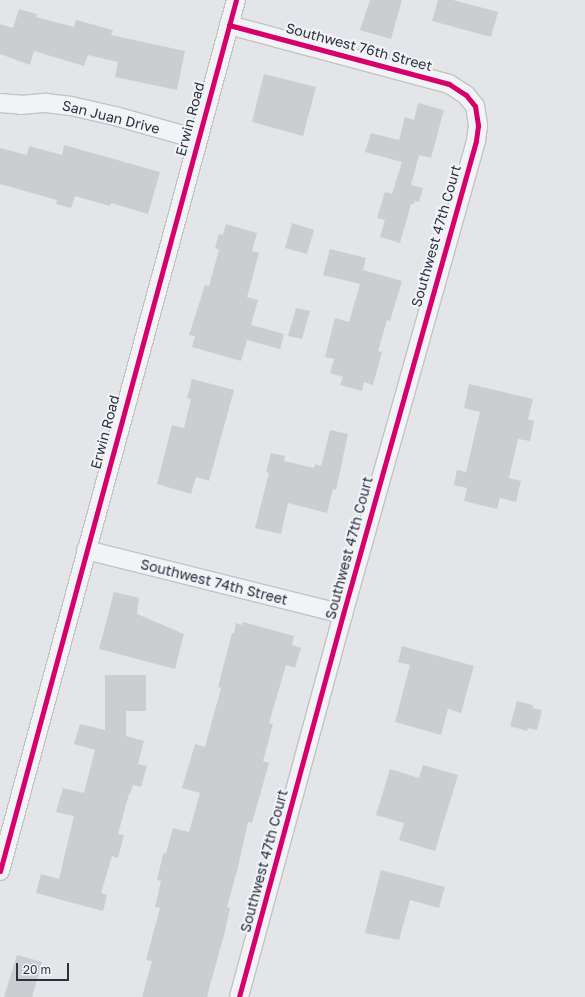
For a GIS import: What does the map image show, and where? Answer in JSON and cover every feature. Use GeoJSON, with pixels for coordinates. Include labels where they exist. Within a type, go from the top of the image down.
{"type":"FeatureCollection","features":[{"type":"Feature","properties":{"kind":"street","name":"Erwin Road"},"geometry":{"type":"LineString","coordinates":[[0,871],[197,139],[236,0]]}},
{"type":"Feature","properties":{"kind":"street","name":"Southwest 76th Street"},"geometry":{"type":"LineString","coordinates":[[229,25],[449,84],[466,95],[475,106]]}},
{"type":"Feature","properties":{"kind":"street","name":"San Juan Drive"},"geometry":{"type":"LineString","coordinates":[[0,103],[21,105],[46,103],[71,106],[115,116],[197,139]]}},
{"type":"Feature","properties":{"kind":"street","name":"Southwest 47th Court"},"geometry":{"type":"LineString","coordinates":[[239,997],[343,614],[476,140],[478,115],[475,106]]}},
{"type":"Feature","properties":{"kind":"street","name":"Southwest 74th Street"},"geometry":{"type":"LineString","coordinates":[[86,550],[343,614]]}},
{"type":"Feature","properties":{"kind":"building"},"geometry":{"type":"Polygon","coordinates":[[[370,0],[402,0],[391,39],[360,30],[370,0]]]}},
{"type":"Feature","properties":{"kind":"building"},"geometry":{"type":"Polygon","coordinates":[[[438,0],[453,0],[498,12],[491,37],[432,21],[438,0]]]}},
{"type":"Feature","properties":{"kind":"building"},"geometry":{"type":"Polygon","coordinates":[[[19,9],[37,14],[36,17],[74,27],[76,20],[113,30],[111,35],[185,51],[177,90],[115,77],[118,62],[88,55],[84,66],[34,51],[30,65],[0,54],[0,24],[13,28],[19,9]]]}},
{"type":"Feature","properties":{"kind":"building"},"geometry":{"type":"Polygon","coordinates":[[[264,74],[316,87],[303,136],[252,122],[264,74]]]}},
{"type":"Feature","properties":{"kind":"building"},"geometry":{"type":"Polygon","coordinates":[[[418,103],[444,110],[431,158],[419,155],[411,185],[423,188],[419,202],[415,201],[414,204],[411,204],[400,243],[380,237],[385,220],[377,218],[385,192],[392,194],[402,162],[365,152],[371,133],[399,140],[405,117],[414,120],[418,103]]]}},
{"type":"Feature","properties":{"kind":"building"},"geometry":{"type":"Polygon","coordinates":[[[64,145],[160,172],[148,214],[111,203],[110,206],[75,196],[71,208],[56,204],[57,200],[0,184],[0,148],[27,155],[29,146],[62,155],[64,145]]]}},
{"type":"Feature","properties":{"kind":"building"},"geometry":{"type":"Polygon","coordinates":[[[292,223],[314,230],[307,254],[285,248],[292,223]]]}},
{"type":"Feature","properties":{"kind":"building"},"geometry":{"type":"Polygon","coordinates":[[[226,224],[257,233],[252,251],[259,253],[247,297],[258,300],[251,325],[284,334],[280,349],[247,340],[241,361],[192,347],[195,336],[189,335],[205,285],[209,286],[219,250],[215,248],[219,234],[223,235],[226,224]]]}},
{"type":"Feature","properties":{"kind":"building"},"geometry":{"type":"Polygon","coordinates":[[[330,249],[366,258],[363,270],[402,281],[390,321],[387,320],[378,351],[382,352],[373,385],[364,382],[362,391],[340,385],[343,377],[330,373],[334,359],[325,357],[335,318],[349,322],[360,284],[323,275],[330,249]]]}},
{"type":"Feature","properties":{"kind":"building"},"geometry":{"type":"Polygon","coordinates":[[[296,308],[310,311],[302,339],[288,336],[296,308]]]}},
{"type":"Feature","properties":{"kind":"building"},"geometry":{"type":"Polygon","coordinates":[[[192,379],[234,390],[209,481],[196,477],[191,494],[157,484],[172,425],[184,428],[191,399],[187,398],[192,379]]]}},
{"type":"Feature","properties":{"kind":"building"},"geometry":{"type":"Polygon","coordinates":[[[469,384],[533,399],[528,419],[534,421],[530,441],[518,439],[509,478],[521,481],[516,502],[500,498],[497,509],[464,501],[467,488],[454,485],[457,470],[466,472],[480,412],[464,408],[469,384]]]}},
{"type":"Feature","properties":{"kind":"building"},"geometry":{"type":"Polygon","coordinates":[[[330,430],[348,434],[336,490],[333,489],[327,513],[288,503],[281,534],[255,528],[269,473],[266,472],[271,453],[285,456],[284,461],[314,468],[315,464],[321,466],[330,430]]]}},
{"type":"Feature","properties":{"kind":"building"},"geometry":{"type":"Polygon","coordinates":[[[114,592],[139,598],[137,614],[184,634],[175,669],[99,649],[114,592]]]}},
{"type":"Feature","properties":{"kind":"building"},"geometry":{"type":"Polygon","coordinates":[[[243,622],[294,636],[292,645],[301,648],[295,668],[286,665],[269,723],[273,724],[263,761],[269,763],[252,823],[248,822],[227,907],[230,908],[224,935],[207,997],[142,997],[152,961],[146,960],[160,908],[155,907],[161,881],[157,880],[163,854],[166,853],[173,828],[189,832],[200,793],[182,788],[195,744],[205,747],[221,688],[218,687],[232,633],[234,633],[236,623],[242,625],[243,622]]]}},
{"type":"Feature","properties":{"kind":"building"},"geometry":{"type":"Polygon","coordinates":[[[402,646],[474,666],[461,713],[448,709],[441,735],[395,722],[410,665],[398,662],[402,646]]]}},
{"type":"Feature","properties":{"kind":"building"},"geometry":{"type":"Polygon","coordinates":[[[105,675],[146,675],[146,711],[126,711],[126,736],[144,741],[138,764],[147,766],[141,787],[133,785],[129,794],[118,834],[124,835],[118,858],[112,856],[101,893],[107,895],[103,911],[36,893],[41,874],[59,879],[74,816],[56,812],[63,788],[84,793],[95,750],[74,744],[80,724],[105,730],[105,675]]]}},
{"type":"Feature","properties":{"kind":"building"},"geometry":{"type":"Polygon","coordinates":[[[517,701],[533,705],[533,708],[542,710],[537,730],[528,728],[527,731],[510,726],[517,701]]]}},
{"type":"Feature","properties":{"kind":"building"},"geometry":{"type":"Polygon","coordinates":[[[423,765],[458,775],[435,851],[399,840],[404,823],[376,815],[390,769],[419,778],[423,765]]]}},
{"type":"Feature","properties":{"kind":"building"},"geometry":{"type":"Polygon","coordinates":[[[381,870],[445,887],[439,908],[410,900],[399,940],[365,933],[381,870]]]}},
{"type":"Feature","properties":{"kind":"building"},"geometry":{"type":"Polygon","coordinates":[[[17,955],[42,962],[32,997],[4,997],[17,955]]]}},
{"type":"Feature","properties":{"kind":"cycle path"},"geometry":{"type":"LineString","coordinates":[[0,871],[236,0]]}},
{"type":"Feature","properties":{"kind":"cycle path"},"geometry":{"type":"LineString","coordinates":[[229,25],[449,84],[466,95],[475,106],[478,126],[476,141],[343,614],[239,997]]}}]}
